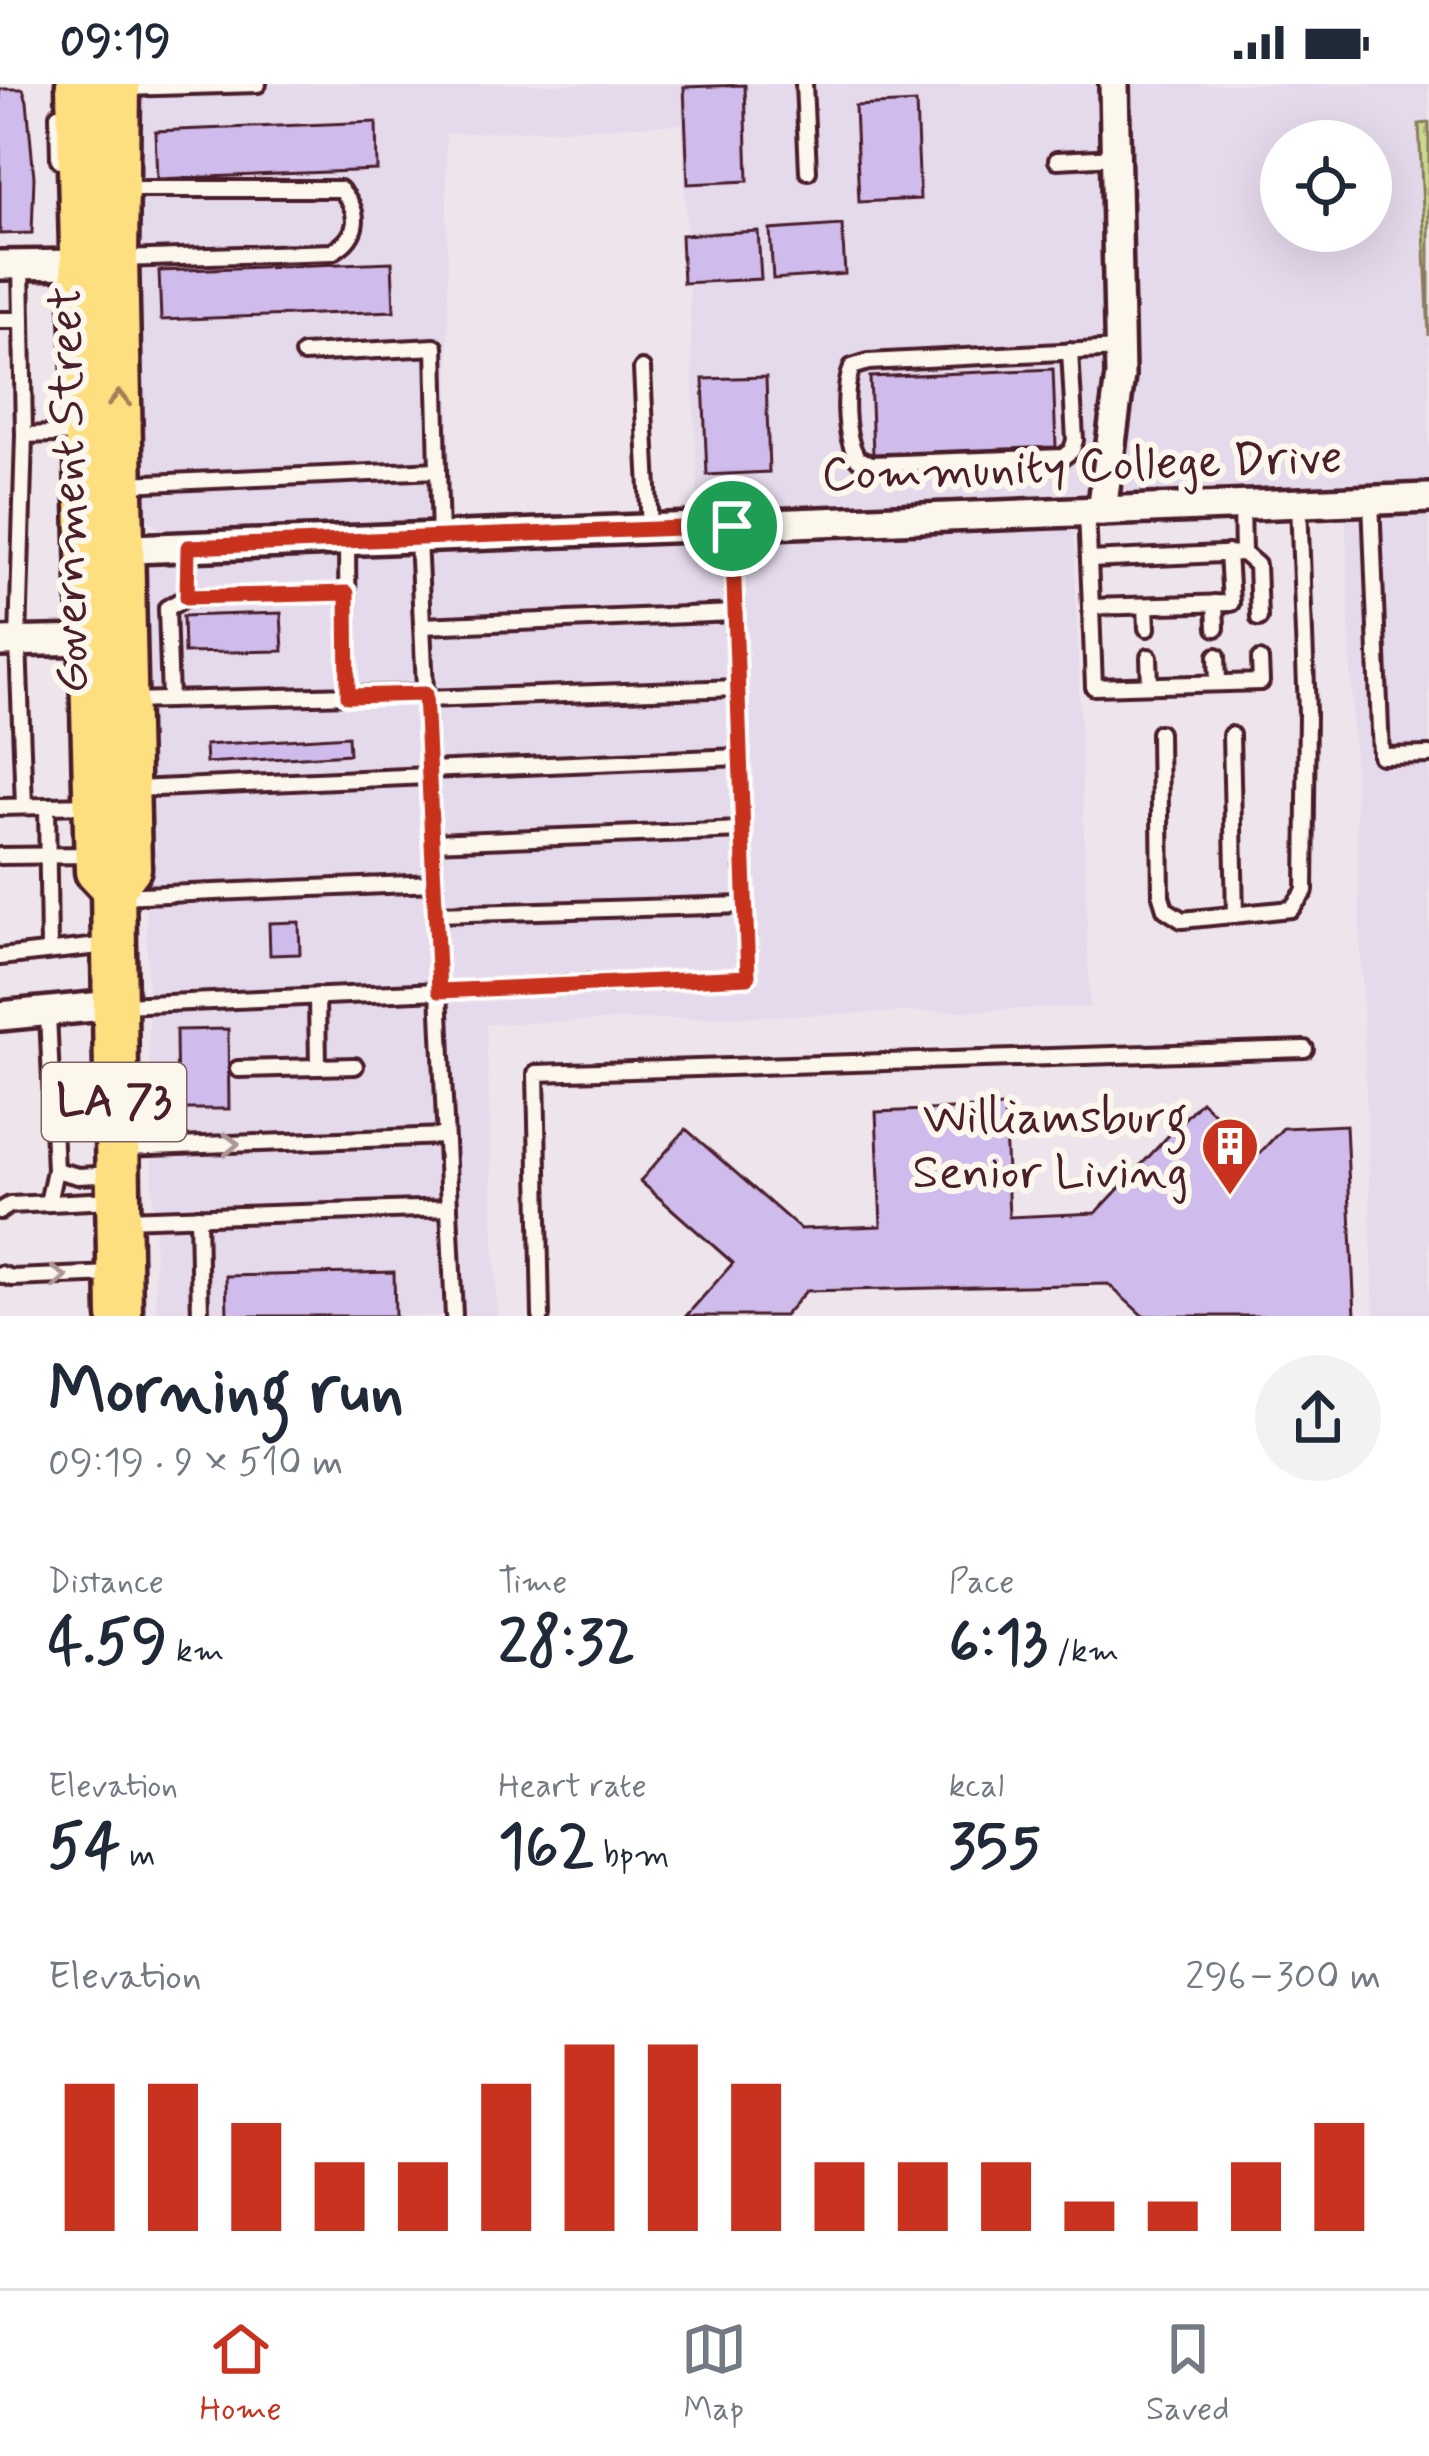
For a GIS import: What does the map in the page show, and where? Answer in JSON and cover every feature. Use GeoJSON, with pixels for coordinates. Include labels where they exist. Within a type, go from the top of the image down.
{"type":"FeatureCollection","features":[{"type":"Feature","properties":{"kind":"main road","name":"Government Street"},"geometry":{"type":"LineString","coordinates":[[98,92],[81,163],[100,261],[121,484],[92,640],[129,868],[108,880],[120,1316]]}},
{"type":"Feature","properties":{"kind":"main road","name":"Government Street"},"geometry":{"type":"LineString","coordinates":[[98,92],[117,189],[100,261],[88,433],[125,701],[116,782]]}},
{"type":"Feature","properties":{"kind":"main road"},"geometry":{"type":"LineString","coordinates":[[92,640],[108,646],[113,658],[116,782]]}},
{"type":"Feature","properties":{"kind":"street"},"geometry":{"type":"LineString","coordinates":[[1095,511],[1120,376],[1114,84]]}},
{"type":"Feature","properties":{"kind":"street"},"geometry":{"type":"LineString","coordinates":[[10,265],[100,261]]}},
{"type":"Feature","properties":{"kind":"street","name":"Community College Drive"},"geometry":{"type":"LineString","coordinates":[[107,550],[1429,498]]}},
{"type":"Feature","properties":{"kind":"street"},"geometry":{"type":"LineString","coordinates":[[9,642],[92,640]]}},
{"type":"Feature","properties":{"kind":"street"},"geometry":{"type":"LineString","coordinates":[[0,1016],[113,1005]]}},
{"type":"Feature","properties":{"kind":"lane"},"geometry":{"type":"LineString","coordinates":[[98,92],[173,84],[258,84]]}},
{"type":"Feature","properties":{"kind":"lane"},"geometry":{"type":"LineString","coordinates":[[804,84],[808,171]]}},
{"type":"Feature","properties":{"kind":"lane"},"geometry":{"type":"LineString","coordinates":[[1057,160],[1117,158]]}},
{"type":"Feature","properties":{"kind":"lane"},"geometry":{"type":"LineString","coordinates":[[100,261],[332,252],[348,243],[355,215],[353,203],[340,189],[117,189]]}},
{"type":"Feature","properties":{"kind":"lane"},"geometry":{"type":"LineString","coordinates":[[10,265],[22,320],[24,435],[9,642],[24,806]]}},
{"type":"Feature","properties":{"kind":"lane"},"geometry":{"type":"LineString","coordinates":[[0,320],[22,320]]}},
{"type":"Feature","properties":{"kind":"lane"},"geometry":{"type":"LineString","coordinates":[[303,354],[435,347],[438,470],[422,626],[454,1316]]}},
{"type":"Feature","properties":{"kind":"lane"},"geometry":{"type":"LineString","coordinates":[[1070,351],[1075,440],[1063,457],[872,464],[858,459],[851,448],[847,381],[852,367],[868,362],[1070,351],[1119,349]]}},
{"type":"Feature","properties":{"kind":"lane"},"geometry":{"type":"LineString","coordinates":[[642,369],[650,529]]}},
{"type":"Feature","properties":{"kind":"lane"},"geometry":{"type":"LineString","coordinates":[[24,435],[88,433]]}},
{"type":"Feature","properties":{"kind":"lane"},"geometry":{"type":"LineString","coordinates":[[121,484],[438,470]]}},
{"type":"Feature","properties":{"kind":"lane"},"geometry":{"type":"LineString","coordinates":[[1370,500],[1381,756],[1429,755]]}},
{"type":"Feature","properties":{"kind":"lane"},"geometry":{"type":"LineString","coordinates":[[1160,733],[1161,896],[1165,909],[1181,920],[1291,909],[1305,891],[1307,713],[1299,502]]}},
{"type":"Feature","properties":{"kind":"lane"},"geometry":{"type":"LineString","coordinates":[[1091,608],[1231,603],[1242,505]]}},
{"type":"Feature","properties":{"kind":"lane"},"geometry":{"type":"LineString","coordinates":[[1095,511],[1089,560],[1094,687],[1261,682],[1260,660]]}},
{"type":"Feature","properties":{"kind":"lane"},"geometry":{"type":"LineString","coordinates":[[113,1005],[748,977],[732,526]]}},
{"type":"Feature","properties":{"kind":"lane"},"geometry":{"type":"LineString","coordinates":[[346,541],[348,696]]}},
{"type":"Feature","properties":{"kind":"lane"},"geometry":{"type":"LineString","coordinates":[[187,597],[188,547]]}},
{"type":"Feature","properties":{"kind":"lane"},"geometry":{"type":"LineString","coordinates":[[1089,560],[1236,553],[1257,566],[1259,618]]}},
{"type":"Feature","properties":{"kind":"lane"},"geometry":{"type":"LineString","coordinates":[[170,700],[167,608],[187,597],[347,593]]}},
{"type":"Feature","properties":{"kind":"lane"},"geometry":{"type":"LineString","coordinates":[[1215,603],[1216,628]]}},
{"type":"Feature","properties":{"kind":"lane"},"geometry":{"type":"LineString","coordinates":[[1145,606],[1147,628]]}},
{"type":"Feature","properties":{"kind":"lane"},"geometry":{"type":"LineString","coordinates":[[422,626],[735,614]]}},
{"type":"Feature","properties":{"kind":"lane"},"geometry":{"type":"LineString","coordinates":[[1217,656],[1218,683]]}},
{"type":"Feature","properties":{"kind":"lane"},"geometry":{"type":"LineString","coordinates":[[1149,657],[1150,685]]}},
{"type":"Feature","properties":{"kind":"lane"},"geometry":{"type":"LineString","coordinates":[[125,701],[738,688]]}},
{"type":"Feature","properties":{"kind":"lane"},"geometry":{"type":"LineString","coordinates":[[1231,735],[1235,915]]}},
{"type":"Feature","properties":{"kind":"lane"},"geometry":{"type":"LineString","coordinates":[[0,807],[47,806],[116,782],[740,757]]}},
{"type":"Feature","properties":{"kind":"lane"},"geometry":{"type":"LineString","coordinates":[[47,806],[49,949]]}},
{"type":"Feature","properties":{"kind":"lane"},"geometry":{"type":"LineString","coordinates":[[432,842],[743,830]]}},
{"type":"Feature","properties":{"kind":"lane"},"geometry":{"type":"LineString","coordinates":[[0,856],[48,856],[108,880],[434,883]]}},
{"type":"Feature","properties":{"kind":"lane"},"geometry":{"type":"LineString","coordinates":[[435,914],[746,904]]}},
{"type":"Feature","properties":{"kind":"lane"},"geometry":{"type":"LineString","coordinates":[[0,957],[113,945]]}},
{"type":"Feature","properties":{"kind":"lane"},"geometry":{"type":"LineString","coordinates":[[317,996],[318,1067]]}},
{"type":"Feature","properties":{"kind":"lane"},"geometry":{"type":"LineString","coordinates":[[48,1014],[55,1170],[48,1203]]}},
{"type":"Feature","properties":{"kind":"lane"},"geometry":{"type":"LineString","coordinates":[[541,1316],[536,1073],[1305,1049]]}},
{"type":"Feature","properties":{"kind":"lane"},"geometry":{"type":"LineString","coordinates":[[238,1069],[355,1066]]}},
{"type":"Feature","properties":{"kind":"lane"},"geometry":{"type":"LineString","coordinates":[[0,1211],[10,1205],[48,1203],[115,1185],[446,1136]]}},
{"type":"Feature","properties":{"kind":"lane"},"geometry":{"type":"LineString","coordinates":[[55,1170],[115,1185],[198,1216],[449,1208]]}},
{"type":"Feature","properties":{"kind":"lane"},"geometry":{"type":"LineString","coordinates":[[198,1216],[200,1316]]}},
{"type":"Feature","properties":{"kind":"lane"},"geometry":{"type":"LineString","coordinates":[[0,1274],[12,1278],[118,1274]]}},
{"type":"Feature","properties":{"kind":"shaded area"},"geometry":{"type":"Polygon","coordinates":[[[133,84],[1429,84],[1429,1316],[1374,1316],[1345,502],[1073,513],[1090,1007],[486,1024],[497,1316],[156,1316],[138,589],[152,548],[699,527],[682,124],[446,134],[451,519],[160,529],[133,506],[133,84]]]}},
{"type":"Feature","properties":{"kind":"green space"},"geometry":{"type":"Polygon","coordinates":[[[1429,123],[1429,336],[1419,124],[1429,123]]]}},
{"type":"Feature","properties":{"kind":"building"},"geometry":{"type":"Polygon","coordinates":[[[745,85],[748,181],[688,184],[684,87],[745,85]]]}},
{"type":"Feature","properties":{"kind":"building"},"geometry":{"type":"Polygon","coordinates":[[[0,89],[23,89],[27,101],[34,177],[32,233],[0,234],[0,89]]]}},
{"type":"Feature","properties":{"kind":"building"},"geometry":{"type":"Polygon","coordinates":[[[916,103],[920,199],[859,202],[855,106],[916,103]]]}},
{"type":"Feature","properties":{"kind":"building"},"geometry":{"type":"Polygon","coordinates":[[[376,122],[377,170],[157,179],[155,131],[376,122]]]}},
{"type":"Feature","properties":{"kind":"building"},"geometry":{"type":"Polygon","coordinates":[[[842,225],[845,274],[773,279],[770,230],[842,225]]]}},
{"type":"Feature","properties":{"kind":"building"},"geometry":{"type":"Polygon","coordinates":[[[758,231],[761,279],[683,283],[681,235],[758,231]]]}},
{"type":"Feature","properties":{"kind":"building"},"geometry":{"type":"Polygon","coordinates":[[[392,262],[394,311],[161,320],[159,271],[392,262]]]}},
{"type":"Feature","properties":{"kind":"building"},"geometry":{"type":"Polygon","coordinates":[[[1053,369],[1056,447],[873,454],[870,377],[1053,369]]]}},
{"type":"Feature","properties":{"kind":"building"},"geometry":{"type":"Polygon","coordinates":[[[766,377],[769,472],[707,475],[703,379],[766,377]]]}},
{"type":"Feature","properties":{"kind":"building"},"geometry":{"type":"Polygon","coordinates":[[[281,613],[283,651],[184,653],[183,616],[281,613]]]}},
{"type":"Feature","properties":{"kind":"building"},"geometry":{"type":"Polygon","coordinates":[[[348,736],[349,754],[206,763],[205,745],[348,736]]]}},
{"type":"Feature","properties":{"kind":"building"},"geometry":{"type":"Polygon","coordinates":[[[299,922],[300,954],[270,955],[269,923],[299,922]]]}},
{"type":"Feature","properties":{"kind":"building"},"geometry":{"type":"Polygon","coordinates":[[[228,1029],[229,1109],[177,1109],[176,1030],[228,1029]]]}},
{"type":"Feature","properties":{"kind":"building","name":"Williamsburg Senior Living"},"geometry":{"type":"Polygon","coordinates":[[[1201,1101],[1258,1155],[1283,1128],[1346,1125],[1355,1316],[1143,1316],[1108,1284],[806,1291],[784,1316],[686,1316],[733,1263],[640,1181],[686,1129],[800,1229],[881,1226],[876,1112],[1004,1107],[1009,1217],[1096,1213],[1201,1101]]]}},
{"type":"Feature","properties":{"kind":"building"},"geometry":{"type":"Polygon","coordinates":[[[394,1272],[395,1316],[227,1316],[226,1276],[394,1272]]]}},
{"type":"Feature","properties":{"kind":"place","name":"Williamsburg Senior Living"},"geometry":{"type":"Point","coordinates":[1230,1197]}},
{"type":"Feature","properties":{"kind":"route"},"geometry":{"type":"LineString","coordinates":[[732,526],[748,977],[439,991],[425,694],[348,696],[347,593],[187,597],[188,547],[732,526]]}}]}
